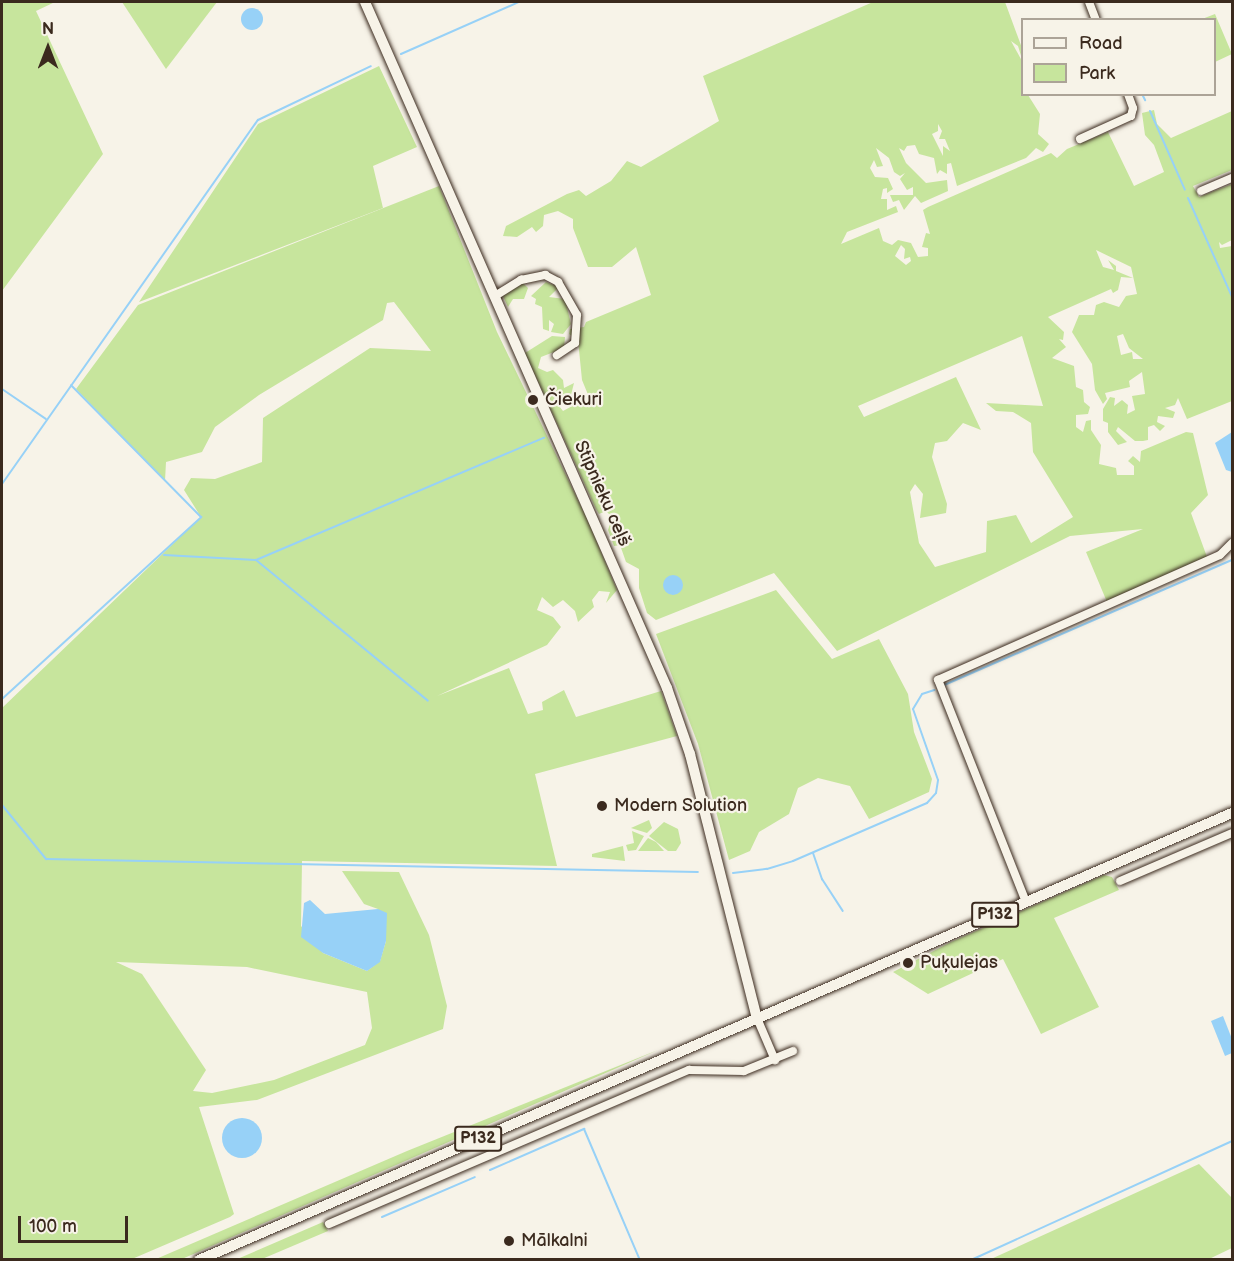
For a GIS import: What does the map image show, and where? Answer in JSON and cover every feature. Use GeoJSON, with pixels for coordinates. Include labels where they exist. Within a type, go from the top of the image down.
{"type":"FeatureCollection","features":[{"type":"Feature","properties":{"kind":"main road","name":"Stīpnieku ceļš"},"geometry":{"type":"LineString","coordinates":[[365,2],[646,634],[677,713],[757,1018]]}},
{"type":"Feature","properties":{"kind":"main road","name":"P132"},"geometry":{"type":"LineString","coordinates":[[199,1260],[1233,813]]}},
{"type":"Feature","properties":{"kind":"street"},"geometry":{"type":"LineString","coordinates":[[1089,2],[1095,18]]}},
{"type":"Feature","properties":{"kind":"street"},"geometry":{"type":"LineString","coordinates":[[1080,139],[1131,116],[1133,108],[1129,96]]}},
{"type":"Feature","properties":{"kind":"street"},"geometry":{"type":"LineString","coordinates":[[1201,191],[1233,178]]}},
{"type":"Feature","properties":{"kind":"street"},"geometry":{"type":"LineString","coordinates":[[495,296],[533,277],[545,274],[558,282],[577,315],[575,343],[557,355]]}},
{"type":"Feature","properties":{"kind":"street"},"geometry":{"type":"LineString","coordinates":[[1026,902],[938,680],[1220,555],[1233,543]]}},
{"type":"Feature","properties":{"kind":"street"},"geometry":{"type":"LineString","coordinates":[[1120,881],[1233,833]]}},
{"type":"Feature","properties":{"kind":"street"},"geometry":{"type":"LineString","coordinates":[[757,1018],[775,1060]]}},
{"type":"Feature","properties":{"kind":"street"},"geometry":{"type":"LineString","coordinates":[[329,1224],[689,1070],[744,1071],[793,1051]]}},
{"type":"Feature","properties":{"kind":"green space"},"geometry":{"type":"Polygon","coordinates":[[[2,2],[55,2],[36,11],[103,154],[2,291],[2,2]]]}},
{"type":"Feature","properties":{"kind":"green space"},"geometry":{"type":"Polygon","coordinates":[[[122,2],[217,2],[166,69],[122,2]]]}},
{"type":"Feature","properties":{"kind":"green space"},"geometry":{"type":"Polygon","coordinates":[[[873,2],[1005,2],[1021,45],[1021,56],[1018,46],[1011,41],[1021,59],[1021,96],[1029,96],[1040,114],[1038,134],[1049,144],[1043,152],[1036,148],[1026,158],[957,186],[951,163],[947,164],[947,174],[940,170],[937,174],[934,158],[919,154],[915,145],[907,146],[904,151],[899,148],[906,163],[926,183],[947,180],[948,191],[921,203],[915,196],[904,210],[899,200],[893,202],[890,195],[913,195],[913,187],[907,190],[900,179],[905,173],[900,176],[894,172],[889,158],[876,148],[883,166],[877,167],[874,160],[870,168],[875,177],[888,178],[893,189],[887,193],[887,188],[883,189],[881,199],[887,199],[887,210],[896,206],[898,212],[847,232],[841,244],[879,228],[883,241],[892,245],[898,240],[911,243],[918,257],[928,256],[928,248],[922,247],[926,233],[930,234],[923,210],[928,207],[1051,153],[1057,158],[1067,149],[1108,132],[1134,186],[1164,172],[1154,145],[1145,135],[1142,113],[1154,110],[1157,124],[1171,138],[1232,111],[1232,170],[1193,186],[1199,197],[1232,184],[1232,240],[1222,245],[1219,242],[1220,248],[1232,246],[1232,401],[1187,419],[1178,398],[1175,405],[1165,408],[1175,412],[1173,418],[1158,416],[1157,422],[1165,426],[1160,431],[1154,425],[1148,427],[1148,440],[1135,441],[1118,427],[1116,431],[1127,442],[1118,445],[1108,432],[1108,423],[1103,421],[1103,409],[1110,397],[1115,398],[1114,406],[1122,400],[1128,405],[1127,414],[1135,410],[1132,396],[1145,394],[1142,372],[1129,381],[1130,387],[1105,393],[1107,399],[1103,404],[1095,390],[1092,364],[1072,332],[1079,315],[1094,315],[1096,305],[1104,302],[1119,307],[1126,296],[1137,294],[1131,267],[1096,250],[1103,267],[1114,270],[1108,260],[1116,266],[1116,271],[1133,278],[1121,277],[1118,290],[1113,293],[1111,289],[1048,317],[1064,332],[1063,340],[1059,339],[1066,347],[1052,358],[1074,366],[1076,387],[1083,390],[1084,402],[1090,407],[1088,414],[1076,415],[1076,427],[1083,432],[1086,421],[1091,420],[1091,430],[1101,445],[1099,464],[1116,468],[1117,475],[1134,475],[1134,466],[1128,461],[1133,456],[1140,462],[1141,451],[1186,432],[1193,433],[1208,495],[1191,513],[1207,557],[1107,602],[1086,552],[1143,529],[1070,536],[837,651],[774,573],[656,620],[647,613],[639,588],[639,569],[626,562],[620,545],[614,546],[608,530],[612,517],[606,511],[599,514],[596,509],[525,353],[552,336],[565,337],[564,348],[541,357],[538,368],[547,372],[553,370],[563,380],[564,388],[574,383],[569,403],[559,406],[563,411],[589,397],[582,380],[578,340],[569,334],[570,329],[584,327],[586,322],[651,295],[636,247],[612,267],[588,267],[573,228],[573,219],[558,211],[544,215],[543,226],[536,232],[532,227],[517,237],[503,236],[506,226],[567,194],[579,190],[586,196],[611,181],[627,161],[641,167],[719,121],[703,76],[873,2]],[[938,124],[938,131],[932,134],[943,156],[943,146],[950,151],[945,139],[939,139],[942,131],[938,124]],[[901,245],[895,256],[906,265],[911,261],[910,257],[904,259],[905,249],[901,245]],[[1123,334],[1117,336],[1121,355],[1132,352],[1133,359],[1143,359],[1129,348],[1123,334]],[[1022,336],[858,406],[864,417],[956,377],[981,430],[963,423],[947,441],[935,443],[932,457],[947,504],[946,513],[920,518],[923,494],[915,484],[910,492],[919,543],[935,567],[986,552],[987,521],[1016,515],[1031,543],[1073,517],[1033,452],[1031,423],[1013,412],[996,411],[986,403],[1043,406],[1022,336]]]}},
{"type":"Feature","properties":{"kind":"green space"},"geometry":{"type":"Polygon","coordinates":[[[1215,14],[1232,54],[1216,62],[1216,18],[1205,18],[1215,14]]]}},
{"type":"Feature","properties":{"kind":"green space"},"geometry":{"type":"Polygon","coordinates":[[[379,66],[417,147],[373,166],[383,208],[139,302],[258,124],[379,66]]]}},
{"type":"Feature","properties":{"kind":"green space"},"geometry":{"type":"Polygon","coordinates":[[[439,186],[497,332],[588,521],[617,590],[606,603],[610,592],[599,591],[592,600],[594,607],[578,622],[575,611],[563,600],[553,607],[542,597],[537,610],[553,617],[561,627],[547,645],[437,696],[509,668],[528,714],[543,710],[542,702],[564,690],[576,717],[661,691],[677,736],[535,774],[557,866],[302,861],[301,926],[323,953],[367,971],[380,961],[386,941],[378,909],[364,904],[342,871],[399,872],[429,935],[447,1006],[443,1029],[257,1100],[199,1107],[234,1214],[230,1217],[132,1259],[2,1260],[2,708],[201,517],[184,490],[191,478],[215,479],[262,462],[263,418],[370,348],[431,351],[394,302],[387,303],[383,320],[259,395],[215,427],[202,452],[166,462],[165,481],[76,389],[138,305],[439,186]],[[116,962],[142,974],[206,1070],[193,1091],[212,1093],[274,1080],[365,1045],[372,1028],[367,992],[247,967],[116,962]]]}},
{"type":"Feature","properties":{"kind":"green space"},"geometry":{"type":"Polygon","coordinates":[[[546,282],[559,287],[549,297],[565,299],[571,324],[563,334],[551,332],[554,324],[549,320],[549,331],[543,329],[542,307],[535,304],[536,299],[531,296],[546,282]]]}},
{"type":"Feature","properties":{"kind":"green space"},"geometry":{"type":"Polygon","coordinates":[[[523,283],[528,288],[524,299],[513,299],[508,307],[503,296],[523,283]]]}},
{"type":"Feature","properties":{"kind":"green space"},"geometry":{"type":"Polygon","coordinates":[[[776,590],[832,659],[879,639],[908,694],[914,732],[932,779],[929,792],[869,819],[850,786],[818,778],[798,788],[789,814],[759,832],[750,851],[729,860],[698,744],[656,634],[776,590]]]}},
{"type":"Feature","properties":{"kind":"green space"},"geometry":{"type":"Polygon","coordinates":[[[649,820],[652,828],[647,833],[631,828],[649,820]]]}},
{"type":"Feature","properties":{"kind":"green space"},"geometry":{"type":"Polygon","coordinates":[[[664,822],[678,829],[681,843],[676,851],[668,851],[649,836],[664,822]]]}},
{"type":"Feature","properties":{"kind":"green space"},"geometry":{"type":"Polygon","coordinates":[[[632,831],[644,836],[636,850],[628,851],[626,845],[634,843],[632,831]]]}},
{"type":"Feature","properties":{"kind":"green space"},"geometry":{"type":"Polygon","coordinates":[[[648,838],[656,842],[664,851],[638,851],[648,838]]]}},
{"type":"Feature","properties":{"kind":"green space"},"geometry":{"type":"Polygon","coordinates":[[[623,846],[625,861],[592,857],[592,854],[623,846]]]}},
{"type":"Feature","properties":{"kind":"green space"},"geometry":{"type":"Polygon","coordinates":[[[1104,875],[1112,877],[1119,890],[1054,918],[1099,1007],[1041,1034],[1003,959],[928,994],[893,972],[951,942],[1104,875]]]}},
{"type":"Feature","properties":{"kind":"green space"},"geometry":{"type":"Polygon","coordinates":[[[658,1050],[182,1259],[156,1259],[407,1151],[658,1050]]]}},
{"type":"Feature","properties":{"kind":"green space"},"geometry":{"type":"Polygon","coordinates":[[[1199,1164],[1232,1198],[1232,1248],[1207,1260],[991,1259],[1199,1164]]]}},
{"type":"Feature","properties":{"kind":"green space"},"geometry":{"type":"Polygon","coordinates":[[[323,1222],[328,1231],[262,1259],[235,1260],[323,1222]]]}},
{"type":"Feature","properties":{"kind":"water"},"geometry":{"type":"Polygon","coordinates":[[[252,8],[260,11],[263,19],[260,27],[252,30],[244,27],[241,19],[244,11],[252,8]]]}},
{"type":"Feature","properties":{"kind":"water"},"geometry":{"type":"Polygon","coordinates":[[[1232,432],[1232,472],[1226,470],[1215,443],[1232,432]]]}},
{"type":"Feature","properties":{"kind":"water"},"geometry":{"type":"Polygon","coordinates":[[[673,575],[680,578],[683,585],[680,592],[673,595],[666,592],[663,585],[666,578],[673,575]]]}},
{"type":"Feature","properties":{"kind":"water"},"geometry":{"type":"Polygon","coordinates":[[[310,900],[325,914],[378,909],[387,913],[386,941],[380,962],[367,971],[323,953],[301,937],[304,903],[310,900]]]}},
{"type":"Feature","properties":{"kind":"water"},"geometry":{"type":"Polygon","coordinates":[[[1223,1016],[1232,1039],[1232,1053],[1225,1056],[1211,1021],[1223,1016]]]}},
{"type":"Feature","properties":{"kind":"water"},"geometry":{"type":"Polygon","coordinates":[[[242,1118],[256,1124],[262,1138],[256,1152],[242,1158],[228,1152],[222,1138],[228,1124],[242,1118]]]}},
{"type":"Feature","properties":{"kind":"waterway"},"geometry":{"type":"LineString","coordinates":[[401,54],[519,2]]}},
{"type":"Feature","properties":{"kind":"waterway"},"geometry":{"type":"LineString","coordinates":[[2,484],[258,120],[371,66]]}},
{"type":"Feature","properties":{"kind":"waterway"},"geometry":{"type":"LineString","coordinates":[[1143,96],[1145,100]]}},
{"type":"Feature","properties":{"kind":"waterway"},"geometry":{"type":"LineString","coordinates":[[1150,111],[1185,190]]}},
{"type":"Feature","properties":{"kind":"waterway"},"geometry":{"type":"LineString","coordinates":[[1188,198],[1232,297]]}},
{"type":"Feature","properties":{"kind":"waterway"},"geometry":{"type":"LineString","coordinates":[[2,699],[201,517],[71,385]]}},
{"type":"Feature","properties":{"kind":"waterway"},"geometry":{"type":"LineString","coordinates":[[2,389],[46,419]]}},
{"type":"Feature","properties":{"kind":"waterway"},"geometry":{"type":"LineString","coordinates":[[164,555],[256,560],[544,438]]}},
{"type":"Feature","properties":{"kind":"waterway"},"geometry":{"type":"LineString","coordinates":[[256,560],[428,701]]}},
{"type":"Feature","properties":{"kind":"waterway"},"geometry":{"type":"LineString","coordinates":[[942,686],[1232,560]]}},
{"type":"Feature","properties":{"kind":"waterway"},"geometry":{"type":"LineString","coordinates":[[733,873],[767,869],[793,861],[927,803],[936,793],[938,780],[913,709],[922,694],[934,690]]}},
{"type":"Feature","properties":{"kind":"waterway"},"geometry":{"type":"LineString","coordinates":[[2,805],[46,859],[698,872]]}},
{"type":"Feature","properties":{"kind":"waterway"},"geometry":{"type":"LineString","coordinates":[[813,853],[822,879],[843,911]]}},
{"type":"Feature","properties":{"kind":"waterway"},"geometry":{"type":"LineString","coordinates":[[490,1170],[584,1129],[640,1260]]}},
{"type":"Feature","properties":{"kind":"waterway"},"geometry":{"type":"LineString","coordinates":[[971,1260],[1232,1141]]}},
{"type":"Feature","properties":{"kind":"waterway"},"geometry":{"type":"LineString","coordinates":[[382,1217],[475,1177]]}},
{"type":"Feature","properties":{"kind":"place","name":"Čiekuri"},"geometry":{"type":"Point","coordinates":[533,400]}},
{"type":"Feature","properties":{"kind":"place","name":"Modern Solution"},"geometry":{"type":"Point","coordinates":[602,806]}},
{"type":"Feature","properties":{"kind":"place","name":"Puķulejas"},"geometry":{"type":"Point","coordinates":[908,963]}},
{"type":"Feature","properties":{"kind":"place","name":"Mālkalni"},"geometry":{"type":"Point","coordinates":[509,1241]}}]}
